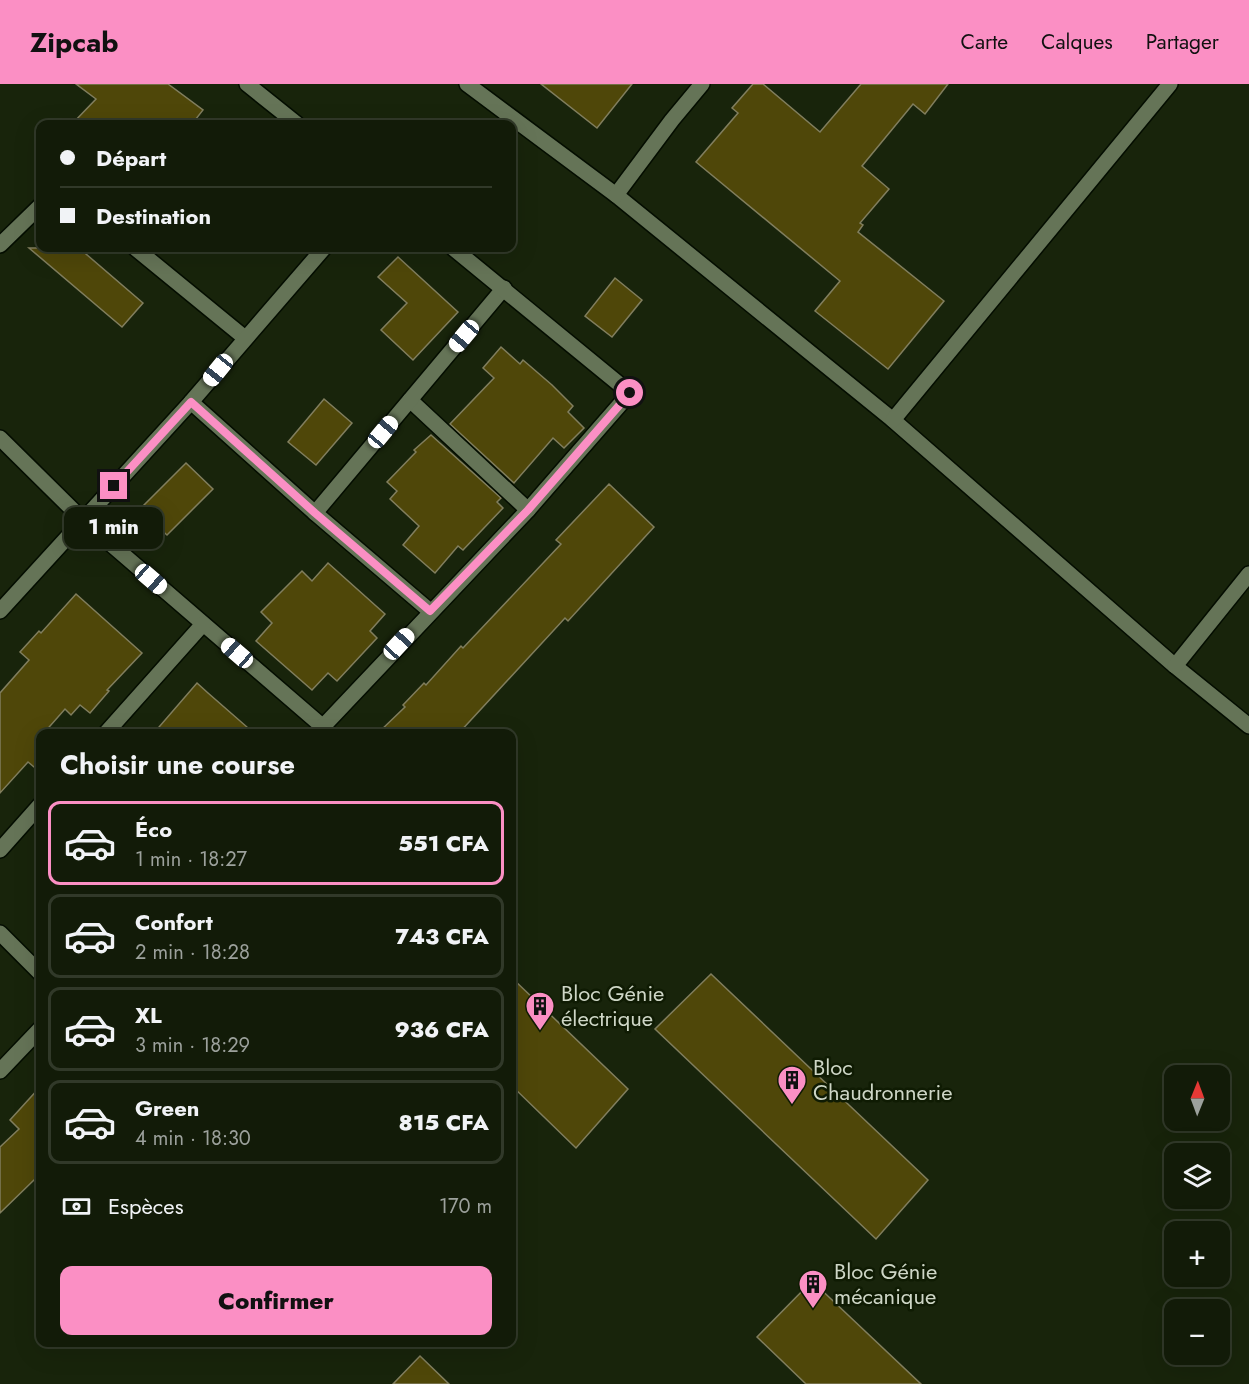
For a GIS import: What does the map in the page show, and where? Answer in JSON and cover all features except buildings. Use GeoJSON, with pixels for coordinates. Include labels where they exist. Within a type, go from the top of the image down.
{"type":"FeatureCollection","features":[{"type":"Feature","properties":{"kind":"street"},"geometry":{"type":"LineString","coordinates":[[247,84],[292,120]]}},
{"type":"Feature","properties":{"kind":"street"},"geometry":{"type":"LineString","coordinates":[[467,84],[515,120]]}},
{"type":"Feature","properties":{"kind":"street"},"geometry":{"type":"LineString","coordinates":[[616,195],[702,84]]}},
{"type":"Feature","properties":{"kind":"street"},"geometry":{"type":"LineString","coordinates":[[893,420],[1170,84]]}},
{"type":"Feature","properties":{"kind":"street"},"geometry":{"type":"LineString","coordinates":[[516,121],[616,195],[893,420],[1174,666],[1249,726]]}},
{"type":"Feature","properties":{"kind":"street"},"geometry":{"type":"LineString","coordinates":[[0,245],[36,210]]}},
{"type":"Feature","properties":{"kind":"street"},"geometry":{"type":"LineString","coordinates":[[140,252],[245,338]]}},
{"type":"Feature","properties":{"kind":"street"},"geometry":{"type":"LineString","coordinates":[[0,611],[191,402],[320,252]]}},
{"type":"Feature","properties":{"kind":"street"},"geometry":{"type":"LineString","coordinates":[[320,729],[528,510],[630,393],[458,252]]}},
{"type":"Feature","properties":{"kind":"street"},"geometry":{"type":"LineString","coordinates":[[315,513],[504,288]]}},
{"type":"Feature","properties":{"kind":"street"},"geometry":{"type":"LineString","coordinates":[[411,400],[528,510]]}},
{"type":"Feature","properties":{"kind":"street"},"geometry":{"type":"LineString","coordinates":[[191,402],[315,513],[430,611]]}},
{"type":"Feature","properties":{"kind":"street"},"geometry":{"type":"LineString","coordinates":[[0,438],[82,520],[203,624],[318,729]]}},
{"type":"Feature","properties":{"kind":"street"},"geometry":{"type":"LineString","coordinates":[[1174,666],[1249,574]]}},
{"type":"Feature","properties":{"kind":"street"},"geometry":{"type":"LineString","coordinates":[[109,729],[203,624]]}},
{"type":"Feature","properties":{"kind":"street"},"geometry":{"type":"LineString","coordinates":[[0,850],[36,810]]}},
{"type":"Feature","properties":{"kind":"street"},"geometry":{"type":"LineString","coordinates":[[0,933],[36,969]]}},
{"type":"Feature","properties":{"kind":"street"},"geometry":{"type":"LineString","coordinates":[[0,1071],[36,1033]]}},
{"type":"Feature","properties":{"kind":"place","name":"Bloc Génie électrique"},"geometry":{"type":"Point","coordinates":[540,1032]}},
{"type":"Feature","properties":{"kind":"place","name":"Bloc Chaudronnerie"},"geometry":{"type":"Point","coordinates":[792,1106]}},
{"type":"Feature","properties":{"kind":"place","name":"Bloc Génie mécanique"},"geometry":{"type":"Point","coordinates":[813,1310]}},
{"type":"Feature","properties":{"kind":"route"},"geometry":{"type":"LineString","coordinates":[[114,486],[191,402],[315,513],[430,611],[528,510],[630,393]]}}]}
